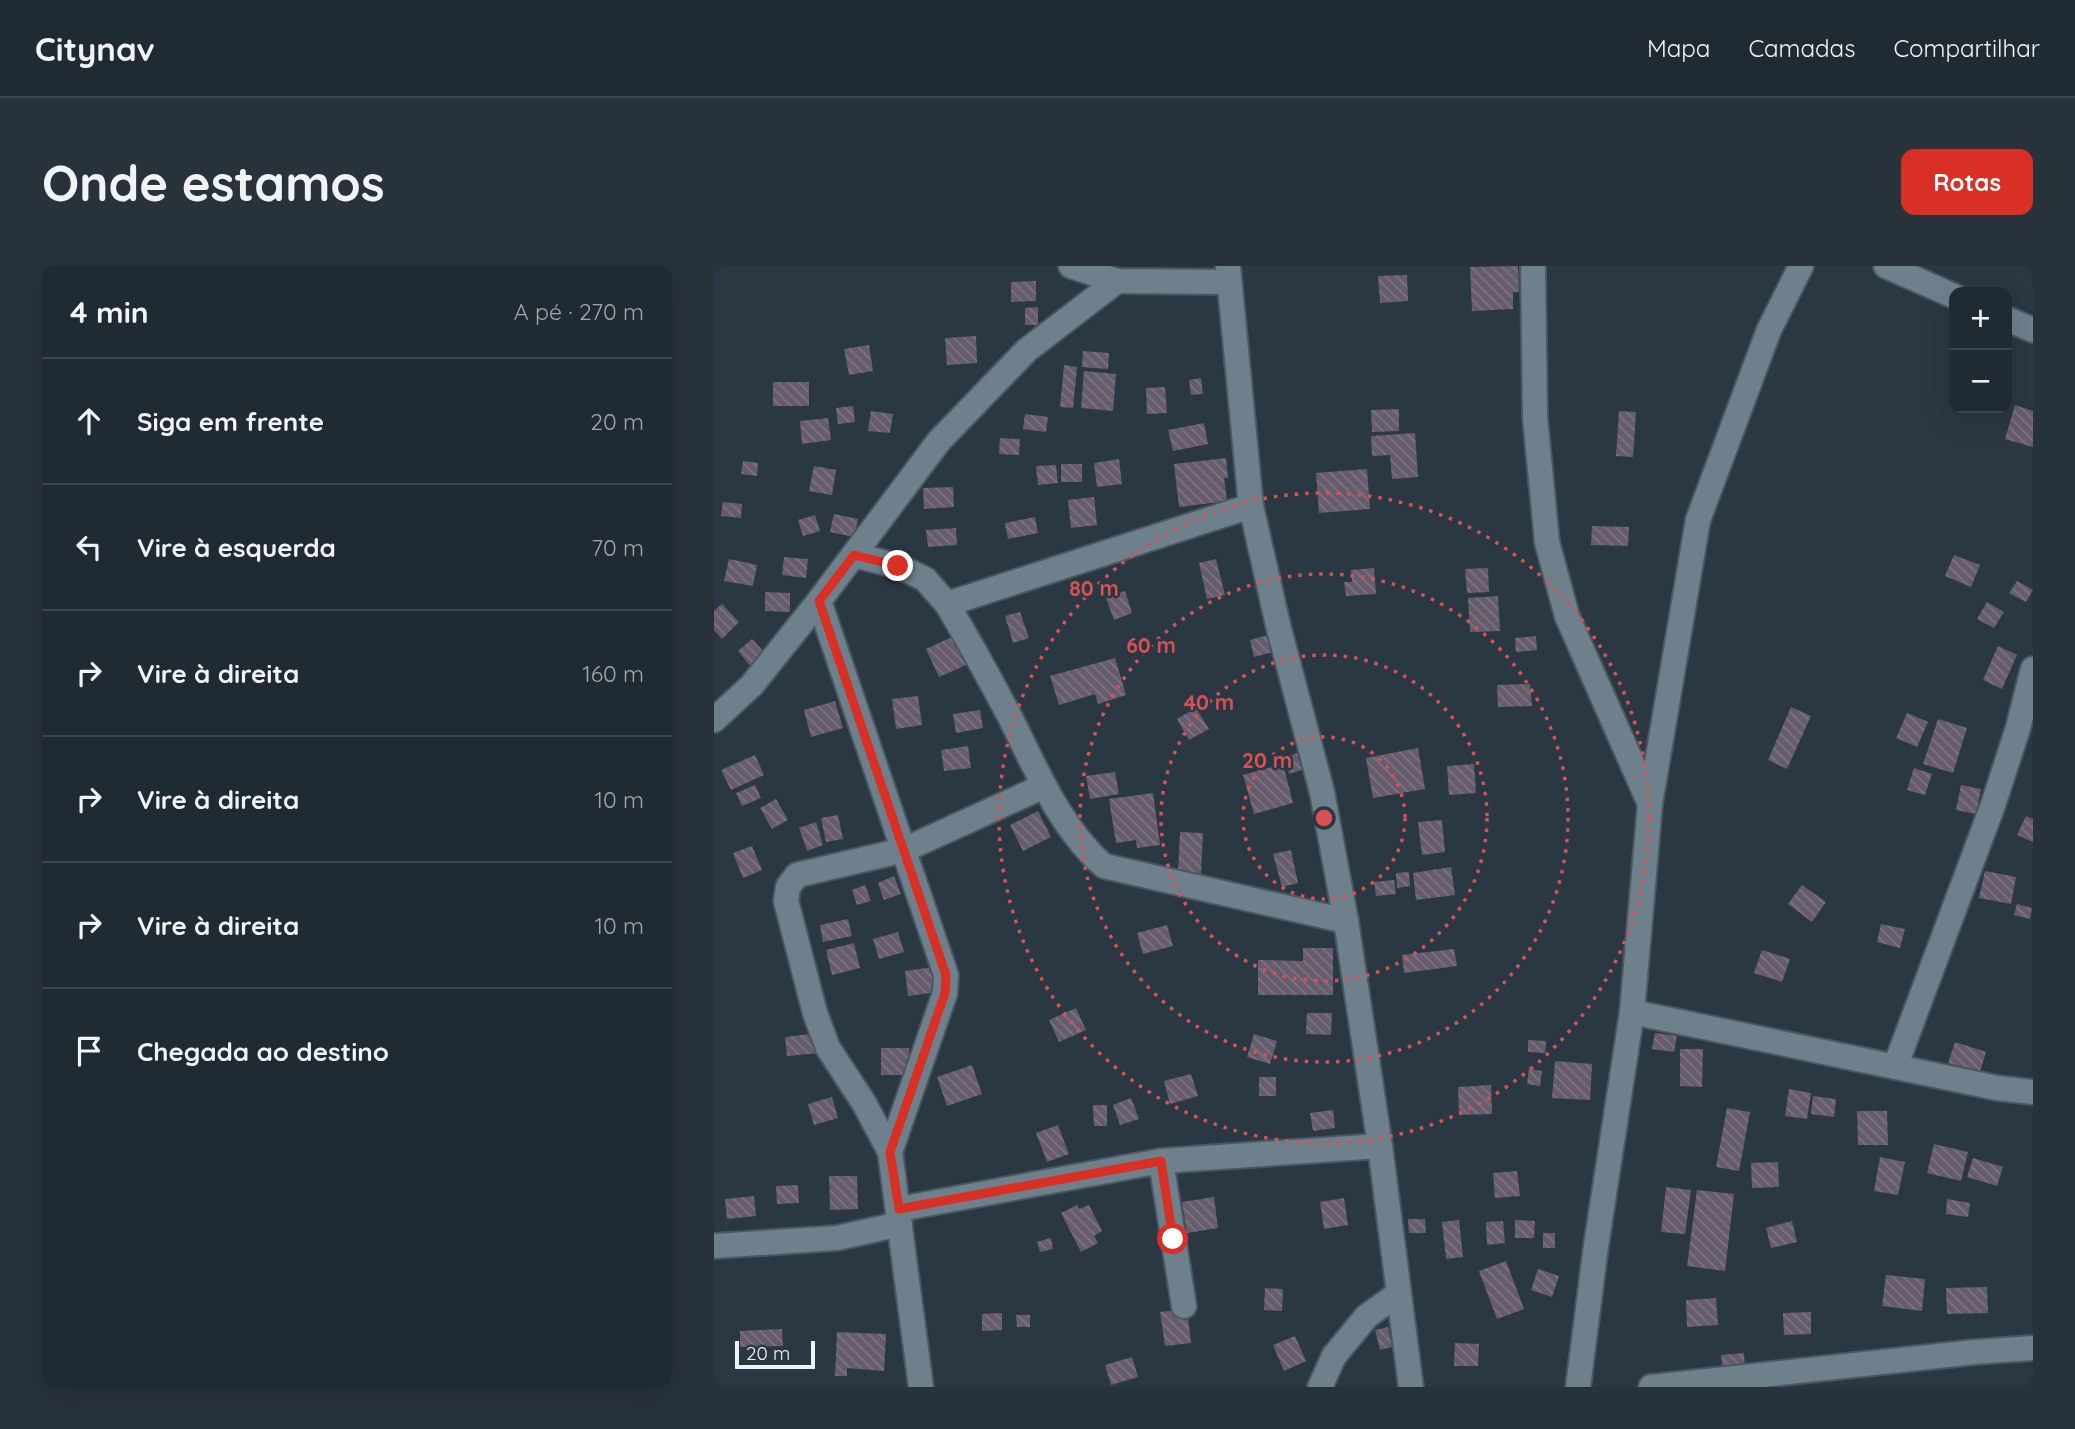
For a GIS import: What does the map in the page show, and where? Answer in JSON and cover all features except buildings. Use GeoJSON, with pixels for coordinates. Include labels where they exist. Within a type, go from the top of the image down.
{"type":"FeatureCollection","features":[{"type":"Feature","properties":{"kind":"street"},"geometry":{"type":"LineString","coordinates":[[1071,266],[1117,281],[1228,274],[1251,506],[1278,625],[1322,792],[1346,921],[1380,1146],[1411,1387]]}},
{"type":"Feature","properties":{"kind":"street"},"geometry":{"type":"LineString","coordinates":[[1533,266],[1535,417],[1547,542],[1567,616],[1650,804]]}},
{"type":"Feature","properties":{"kind":"street"},"geometry":{"type":"LineString","coordinates":[[1578,1387],[1596,1246],[1632,1012],[1650,804],[1698,520],[1769,330],[1801,266]]}},
{"type":"Feature","properties":{"kind":"street"},"geometry":{"type":"LineString","coordinates":[[1886,266],[1949,294]]}},
{"type":"Feature","properties":{"kind":"street"},"geometry":{"type":"LineString","coordinates":[[714,720],[752,685],[948,432],[1027,350],[1117,281]]}},
{"type":"Feature","properties":{"kind":"street"},"geometry":{"type":"LineString","coordinates":[[2012,321],[2033,330]]}},
{"type":"Feature","properties":{"kind":"street"},"geometry":{"type":"LineString","coordinates":[[947,604],[1251,506]]}},
{"type":"Feature","properties":{"kind":"street"},"geometry":{"type":"LineString","coordinates":[[854,555],[898,566],[925,579],[947,604],[984,666],[1044,786],[1085,849],[1104,866],[1346,921]]}},
{"type":"Feature","properties":{"kind":"street"},"geometry":{"type":"LineString","coordinates":[[819,601],[946,975],[945,993],[890,1152]]}},
{"type":"Feature","properties":{"kind":"street"},"geometry":{"type":"LineString","coordinates":[[1895,1067],[1993,805],[2025,730],[2033,669]]}},
{"type":"Feature","properties":{"kind":"street"},"geometry":{"type":"LineString","coordinates":[[921,1387],[890,1152],[864,1103],[828,1048],[815,1013],[786,901],[788,887],[797,875],[904,850],[1044,786]]}},
{"type":"Feature","properties":{"kind":"street"},"geometry":{"type":"LineString","coordinates":[[1632,1012],[1997,1088],[2033,1092]]}},
{"type":"Feature","properties":{"kind":"street"},"geometry":{"type":"LineString","coordinates":[[714,1246],[837,1238],[900,1216],[1161,1161],[1380,1146]]}},
{"type":"Feature","properties":{"kind":"street"},"geometry":{"type":"LineString","coordinates":[[1161,1161],[1184,1306]]}},
{"type":"Feature","properties":{"kind":"street"},"geometry":{"type":"LineString","coordinates":[[1320,1387],[1334,1356],[1367,1316],[1398,1294]]}},
{"type":"Feature","properties":{"kind":"street"},"geometry":{"type":"LineString","coordinates":[[1651,1387],[2033,1348]]}},
{"type":"Feature","properties":{"kind":"route"},"geometry":{"type":"LineString","coordinates":[[898,566],[854,555],[819,601],[946,975],[945,993],[890,1152],[899,1209],[1161,1161],[1173,1239]]}}]}
